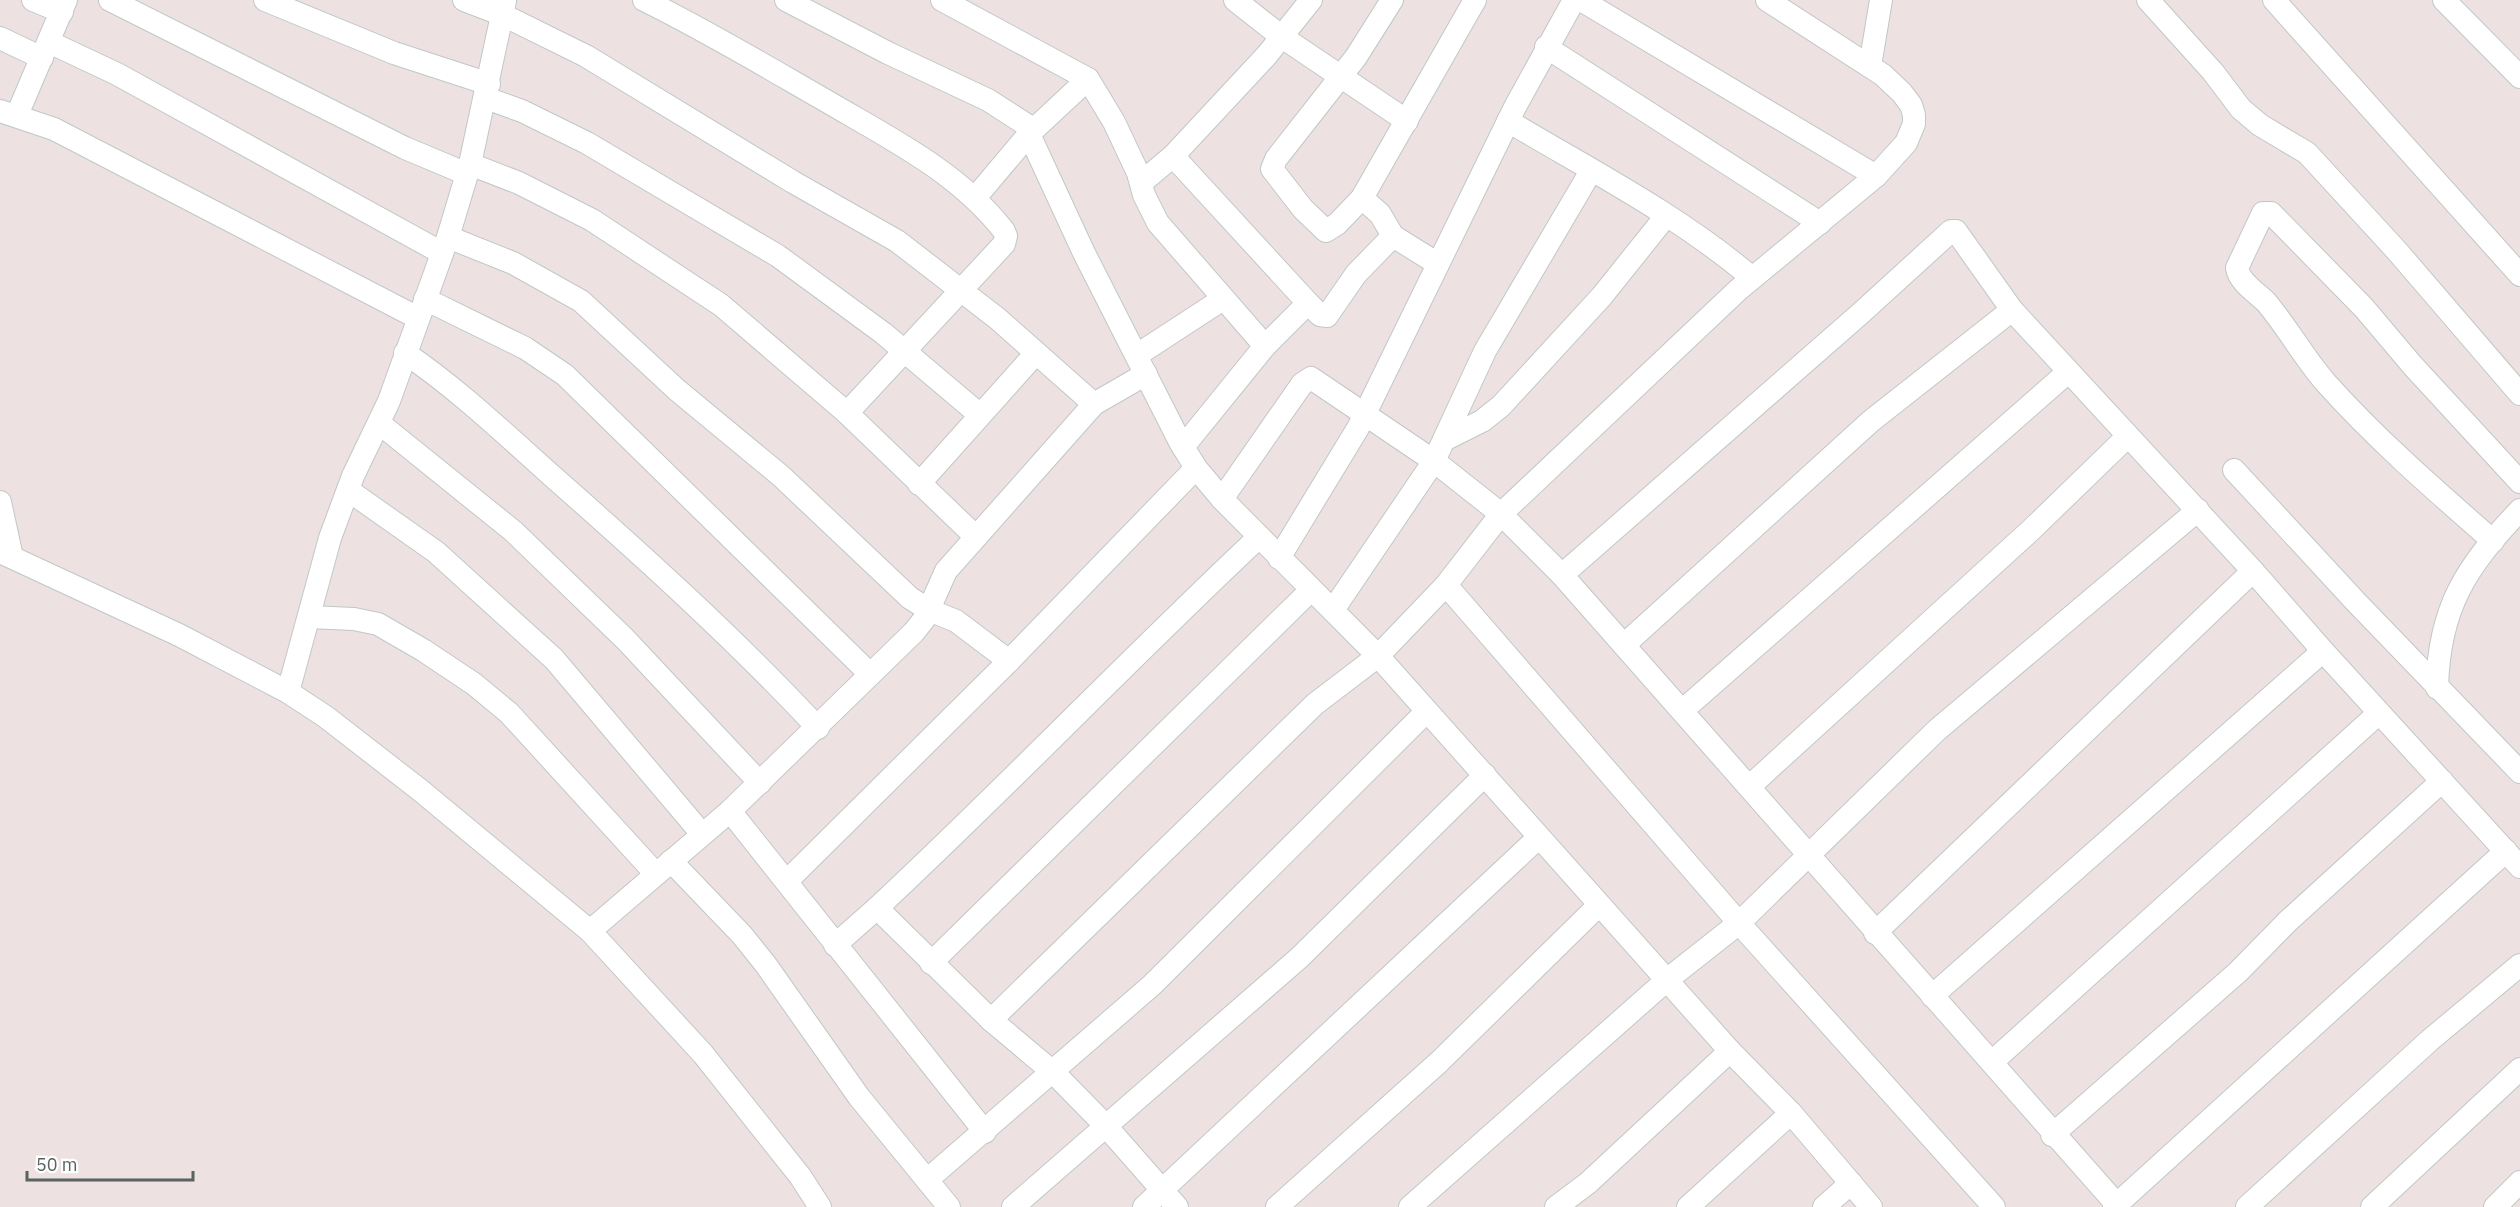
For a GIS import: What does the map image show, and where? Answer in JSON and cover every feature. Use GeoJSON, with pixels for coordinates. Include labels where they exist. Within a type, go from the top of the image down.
{"type":"FeatureCollection","features":[{"type":"Feature","properties":{"kind":"street"},"geometry":{"type":"LineString","coordinates":[[33,0],[64,6],[46,50],[8,113],[54,129],[422,308],[525,348],[565,375],[870,675]]}},
{"type":"Feature","properties":{"kind":"street"},"geometry":{"type":"LineString","coordinates":[[110,0],[405,148],[519,183],[614,232],[738,318],[847,413],[976,537]]}},
{"type":"Feature","properties":{"kind":"street"},"geometry":{"type":"LineString","coordinates":[[265,0],[487,91],[560,129],[736,230],[823,287],[905,351],[980,415]]}},
{"type":"Feature","properties":{"kind":"street"},"geometry":{"type":"LineString","coordinates":[[464,0],[504,7],[793,182],[869,223],[919,256],[1094,404]]}},
{"type":"Feature","properties":{"kind":"street"},"geometry":{"type":"LineString","coordinates":[[644,0],[738,49],[948,175],[975,198],[1004,231],[1006,240],[847,413]]}},
{"type":"Feature","properties":{"kind":"street"},"geometry":{"type":"LineString","coordinates":[[786,0],[888,53],[988,100],[1031,131],[1084,253],[1183,447],[1196,468],[1222,499],[1279,558],[1378,656],[1730,1051],[1791,1113],[1871,1207]]}},
{"type":"Feature","properties":{"kind":"street"},"geometry":{"type":"LineString","coordinates":[[942,0],[1088,79],[1114,122],[1158,223],[1265,346]]}},
{"type":"Feature","properties":{"kind":"street"},"geometry":{"type":"LineString","coordinates":[[1235,0],[1282,37],[1407,121]]}},
{"type":"Feature","properties":{"kind":"street"},"geometry":{"type":"LineString","coordinates":[[1142,182],[1173,156],[1282,37],[1311,0]]}},
{"type":"Feature","properties":{"kind":"street"},"geometry":{"type":"LineString","coordinates":[[1392,0],[1340,77],[1276,159],[1272,169],[1303,209],[1326,231],[1337,224],[1362,198],[1475,0]]}},
{"type":"Feature","properties":{"kind":"street"},"geometry":{"type":"LineString","coordinates":[[1279,558],[1353,436],[1508,121],[1546,47],[1574,0]]}},
{"type":"Feature","properties":{"kind":"street"},"geometry":{"type":"LineString","coordinates":[[1581,0],[1876,176]]}},
{"type":"Feature","properties":{"kind":"street"},"geometry":{"type":"LineString","coordinates":[[991,1020],[1315,704],[1378,656],[1446,585],[1501,514],[1751,277],[1876,176],[1906,143],[1914,124],[1914,115],[1911,105],[1902,93],[1870,66],[1767,0]]}},
{"type":"Feature","properties":{"kind":"street"},"geometry":{"type":"LineString","coordinates":[[1870,66],[1881,0]]}},
{"type":"Feature","properties":{"kind":"street"},"geometry":{"type":"LineString","coordinates":[[2148,0],[2212,72],[2241,109],[2260,125],[2307,153],[2397,251],[2520,394]]}},
{"type":"Feature","properties":{"kind":"street"},"geometry":{"type":"LineString","coordinates":[[2274,0],[2520,275]]}},
{"type":"Feature","properties":{"kind":"street"},"geometry":{"type":"LineString","coordinates":[[2444,0],[2520,76]]}},
{"type":"Feature","properties":{"kind":"street"},"geometry":{"type":"LineString","coordinates":[[288,692],[326,550],[348,490],[379,423],[445,245],[469,169],[504,7]]}},
{"type":"Feature","properties":{"kind":"street"},"geometry":{"type":"LineString","coordinates":[[0,38],[46,50],[117,74],[445,245],[513,263],[581,301],[660,375],[781,476],[910,598],[929,610],[956,621],[1009,661]]}},
{"type":"Feature","properties":{"kind":"street"},"geometry":{"type":"LineString","coordinates":[[1546,47],[1820,223]]}},
{"type":"Feature","properties":{"kind":"street"},"geometry":{"type":"LineString","coordinates":[[975,198],[1031,131],[1088,79]]}},
{"type":"Feature","properties":{"kind":"street"},"geometry":{"type":"LineString","coordinates":[[1508,121],[1666,216],[1725,255],[1751,277]]}},
{"type":"Feature","properties":{"kind":"street"},"geometry":{"type":"LineString","coordinates":[[1173,156],[1320,315],[1327,316],[1356,274],[1393,236]]}},
{"type":"Feature","properties":{"kind":"street"},"geometry":{"type":"LineString","coordinates":[[1333,610],[1434,461],[1485,351],[1591,171]]}},
{"type":"Feature","properties":{"kind":"street"},"geometry":{"type":"LineString","coordinates":[[1362,198],[1380,214],[1393,236],[1438,264]]}},
{"type":"Feature","properties":{"kind":"street"},"geometry":{"type":"LineString","coordinates":[[2493,541],[2427,484],[2328,386],[2303,356],[2267,303],[2240,276],[2237,268],[2263,213],[2271,213],[2364,308],[2413,366],[2520,482]]}},
{"type":"Feature","properties":{"kind":"street"},"geometry":{"type":"LineString","coordinates":[[1444,440],[1482,420],[1501,406],[1602,297],[1666,216]]}},
{"type":"Feature","properties":{"kind":"street"},"geometry":{"type":"LineString","coordinates":[[1222,499],[1306,380],[1311,378],[1434,461],[1501,514],[1562,575],[1750,786],[1808,857],[1992,1062],[2052,1135],[2116,1206],[2513,859],[2198,510],[2127,437],[2012,310],[1956,231],[1951,231],[1562,575]]}},
{"type":"Feature","properties":{"kind":"street"},"geometry":{"type":"LineString","coordinates":[[590,931],[730,811],[818,728],[914,632],[929,610],[943,576],[1094,404],[1222,299]]}},
{"type":"Feature","properties":{"kind":"street"},"geometry":{"type":"LineString","coordinates":[[1183,447],[1265,346],[1308,303]]}},
{"type":"Feature","properties":{"kind":"street"},"geometry":{"type":"LineString","coordinates":[[1624,645],[1871,421],[2012,310]]}},
{"type":"Feature","properties":{"kind":"street"},"geometry":{"type":"LineString","coordinates":[[405,353],[432,371],[500,427],[731,638],[818,728]]}},
{"type":"Feature","properties":{"kind":"street"},"geometry":{"type":"LineString","coordinates":[[919,484],[1036,353]]}},
{"type":"Feature","properties":{"kind":"street"},"geometry":{"type":"LineString","coordinates":[[1683,710],[2068,372]]}},
{"type":"Feature","properties":{"kind":"street"},"geometry":{"type":"LineString","coordinates":[[379,423],[513,531],[624,639],[760,783]]}},
{"type":"Feature","properties":{"kind":"street"},"geometry":{"type":"LineString","coordinates":[[1750,786],[2031,530],[2127,437]]}},
{"type":"Feature","properties":{"kind":"street"},"geometry":{"type":"LineString","coordinates":[[787,881],[1009,661],[1196,468]]}},
{"type":"Feature","properties":{"kind":"street"},"geometry":{"type":"LineString","coordinates":[[2234,470],[2437,688],[2520,772]]}},
{"type":"Feature","properties":{"kind":"street"},"geometry":{"type":"LineString","coordinates":[[348,490],[436,552],[554,659],[702,834]]}},
{"type":"Feature","properties":{"kind":"street"},"geometry":{"type":"LineString","coordinates":[[0,502],[6,555],[179,635],[288,692],[326,717],[420,790],[590,931],[703,1054],[800,1176],[820,1207]]}},
{"type":"Feature","properties":{"kind":"street"},"geometry":{"type":"LineString","coordinates":[[1410,1207],[1668,979],[1739,922],[1937,730],[2198,510]]}},
{"type":"Feature","properties":{"kind":"street"},"geometry":{"type":"LineString","coordinates":[[2437,688],[2438,651],[2449,608],[2474,566],[2520,510]]}},
{"type":"Feature","properties":{"kind":"street"},"geometry":{"type":"LineString","coordinates":[[835,945],[980,813],[1079,709],[1259,537]]}},
{"type":"Feature","properties":{"kind":"street"},"geometry":{"type":"LineString","coordinates":[[1875,933],[2253,571]]}},
{"type":"Feature","properties":{"kind":"street"},"geometry":{"type":"LineString","coordinates":[[1446,585],[1739,922],[1994,1207]]}},
{"type":"Feature","properties":{"kind":"street"},"geometry":{"type":"LineString","coordinates":[[931,963],[1311,590]]}},
{"type":"Feature","properties":{"kind":"street"},"geometry":{"type":"LineString","coordinates":[[309,617],[354,619],[378,624],[423,650],[474,684],[509,713],[663,867],[742,935],[766,964],[859,1097],[949,1207]]}},
{"type":"Feature","properties":{"kind":"street"},"geometry":{"type":"LineString","coordinates":[[1932,996],[2323,651]]}},
{"type":"Feature","properties":{"kind":"street"},"geometry":{"type":"LineString","coordinates":[[927,1180],[1054,1073],[1152,986],[1426,712]]}},
{"type":"Feature","properties":{"kind":"street"},"geometry":{"type":"LineString","coordinates":[[1992,1062],[2379,713]]}},
{"type":"Feature","properties":{"kind":"street"},"geometry":{"type":"LineString","coordinates":[[1013,1207],[1299,958],[1485,775]]}},
{"type":"Feature","properties":{"kind":"street"},"geometry":{"type":"LineString","coordinates":[[2052,1135],[2238,972],[2288,921],[2442,781]]}},
{"type":"Feature","properties":{"kind":"street"},"geometry":{"type":"LineString","coordinates":[[730,811],[985,1132]]}},
{"type":"Feature","properties":{"kind":"street"},"geometry":{"type":"LineString","coordinates":[[1144,1207],[1538,838]]}},
{"type":"Feature","properties":{"kind":"street"},"geometry":{"type":"LineString","coordinates":[[1277,1207],[1439,1062],[1599,905]]}},
{"type":"Feature","properties":{"kind":"street"},"geometry":{"type":"LineString","coordinates":[[877,908],[991,1020],[1054,1073],[1105,1125],[1177,1207]]}},
{"type":"Feature","properties":{"kind":"street"},"geometry":{"type":"LineString","coordinates":[[2247,1207],[2430,1040],[2520,965]]}},
{"type":"Feature","properties":{"kind":"street"},"geometry":{"type":"LineString","coordinates":[[1556,1207],[1588,1183],[1730,1051]]}},
{"type":"Feature","properties":{"kind":"street"},"geometry":{"type":"LineString","coordinates":[[2372,1207],[2520,1069]]}},
{"type":"Feature","properties":{"kind":"street"},"geometry":{"type":"LineString","coordinates":[[1688,1207],[1791,1113]]}},
{"type":"Feature","properties":{"kind":"street"},"geometry":{"type":"LineString","coordinates":[[2495,1207],[2520,1182]]}},
{"type":"Feature","properties":{"kind":"street"},"geometry":{"type":"LineString","coordinates":[[1824,1207],[1851,1183]]}}]}
